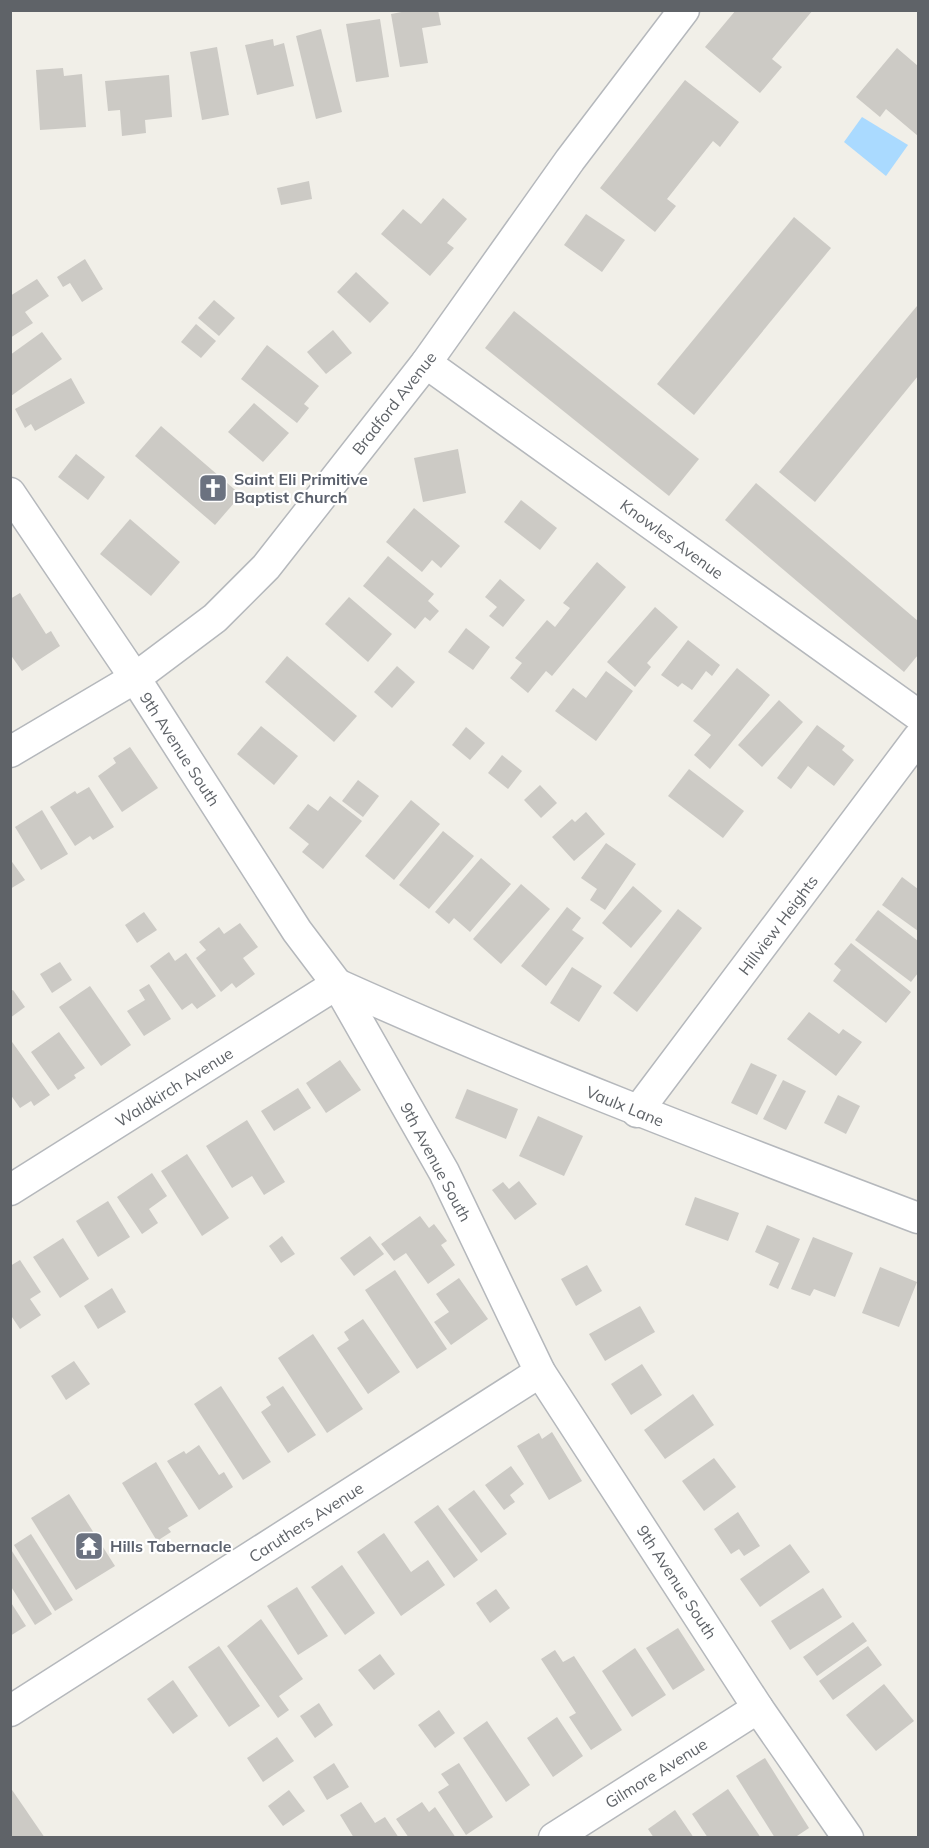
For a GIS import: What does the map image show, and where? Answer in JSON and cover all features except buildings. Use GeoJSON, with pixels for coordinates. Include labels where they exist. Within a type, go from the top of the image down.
{"type":"FeatureCollection","features":[{"type":"Feature","properties":{"kind":"street","name":"Bradford Avenue"},"geometry":{"type":"LineString","coordinates":[[10,752],[135,678],[214,618],[266,567],[426,363],[570,160],[684,10]]}},
{"type":"Feature","properties":{"kind":"street","name":"Knowles Avenue"},"geometry":{"type":"LineString","coordinates":[[426,363],[918,715]]}},
{"type":"Feature","properties":{"kind":"street","name":"9th Avenue South"},"geometry":{"type":"LineString","coordinates":[[10,493],[135,678],[297,931],[337,984],[444,1172],[540,1372],[758,1708],[848,1838]]}},
{"type":"Feature","properties":{"kind":"street","name":"Hillview Heights"},"geometry":{"type":"LineString","coordinates":[[637,1112],[918,738]]}},
{"type":"Feature","properties":{"kind":"street","name":"Vaulx Lane"},"geometry":{"type":"LineString","coordinates":[[337,984],[461,1040],[637,1112],[918,1218]]}},
{"type":"Feature","properties":{"kind":"street","name":"Waldkirch Avenue"},"geometry":{"type":"LineString","coordinates":[[10,1190],[337,984]]}},
{"type":"Feature","properties":{"kind":"street","name":"Caruthers Avenue"},"geometry":{"type":"LineString","coordinates":[[10,1711],[540,1372]]}},
{"type":"Feature","properties":{"kind":"street","name":"Gilmore Avenue"},"geometry":{"type":"LineString","coordinates":[[554,1838],[758,1708]]}},
{"type":"Feature","properties":{"kind":"water"},"geometry":{"type":"Polygon","coordinates":[[[862,117],[908,145],[886,176],[844,142],[862,117]]]}},
{"type":"Feature","properties":{"kind":"place","name":"Saint Eli Primitive Baptist Church"},"geometry":{"type":"Point","coordinates":[213,488]}},
{"type":"Feature","properties":{"kind":"place","name":"Hills Tabernacle"},"geometry":{"type":"Point","coordinates":[89,1546]}}]}
